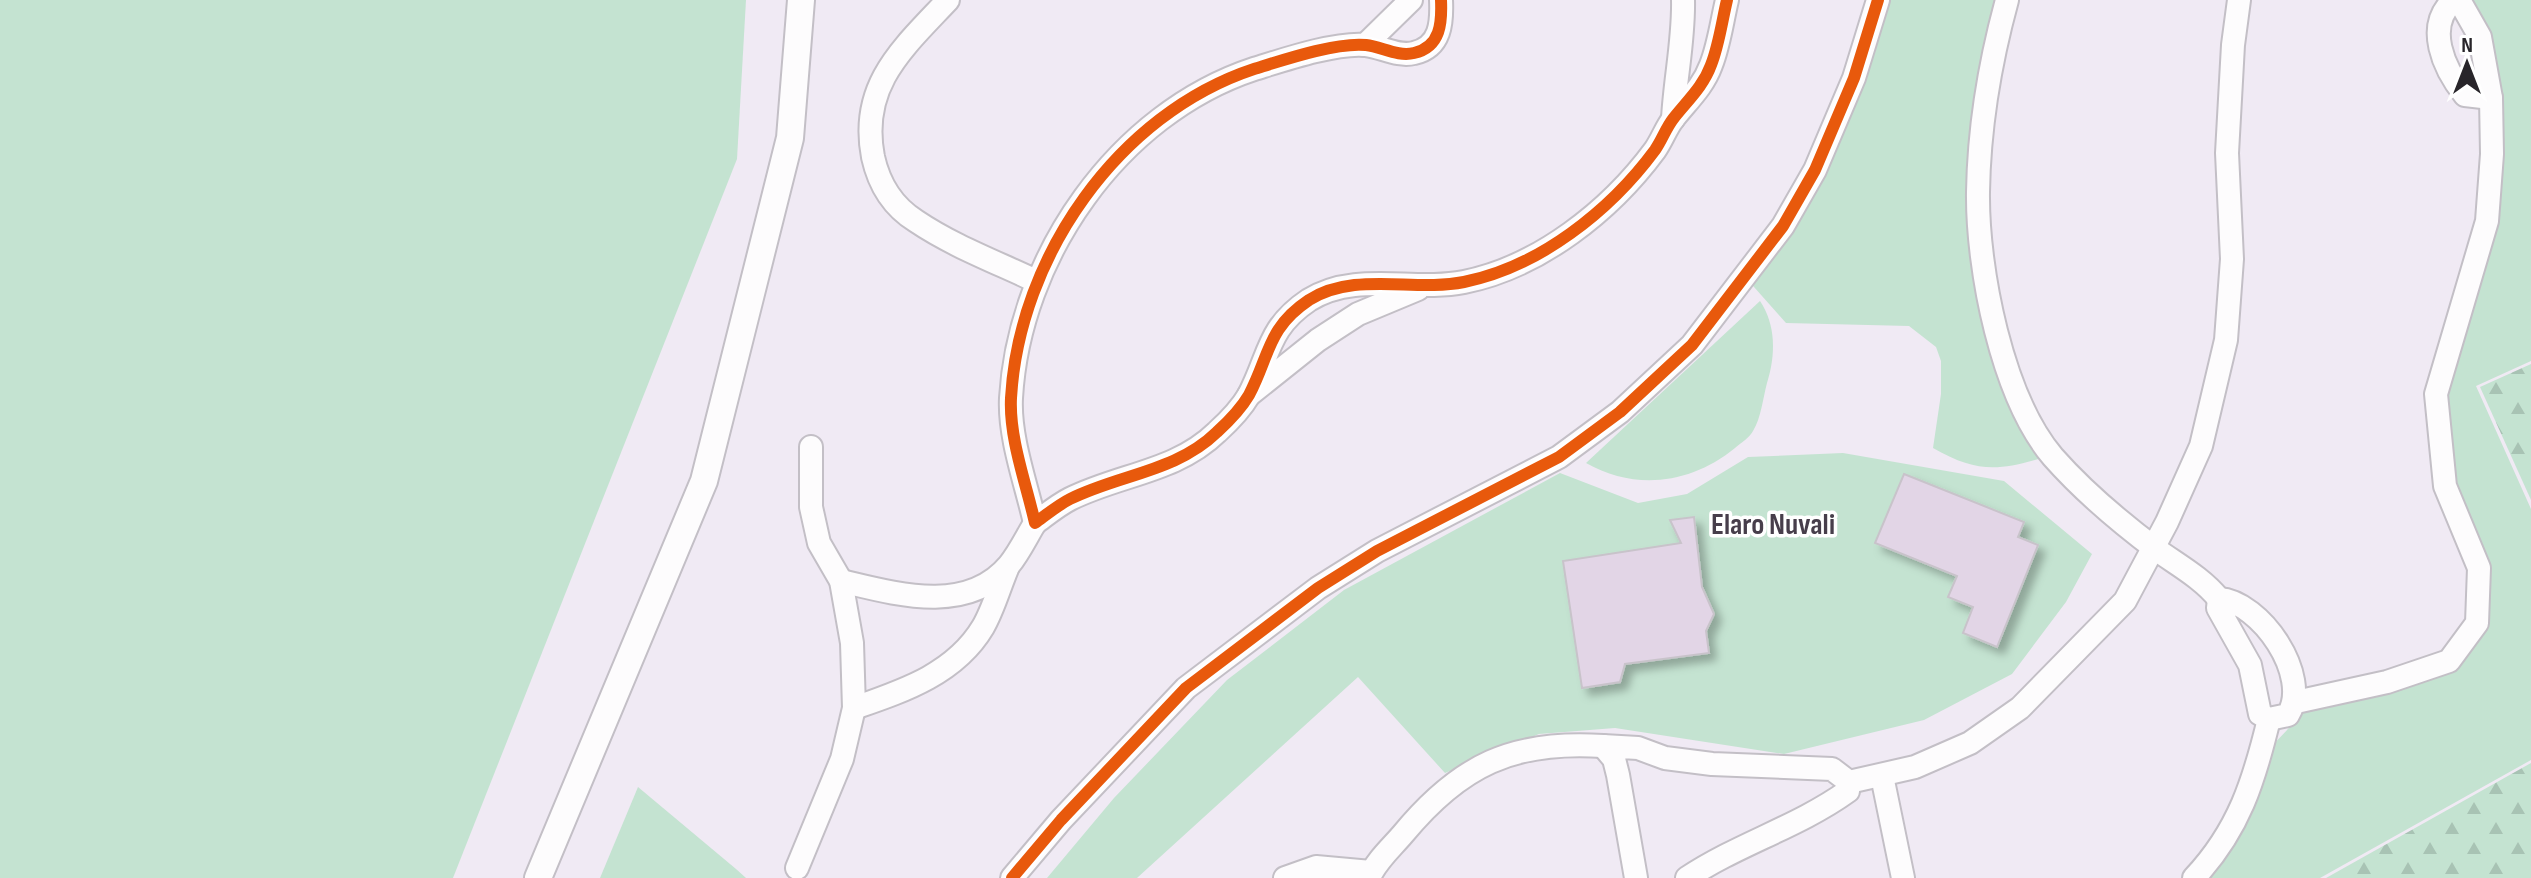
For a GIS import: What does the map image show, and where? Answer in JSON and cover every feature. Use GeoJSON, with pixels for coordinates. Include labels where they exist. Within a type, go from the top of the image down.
{"type":"FeatureCollection","features":[{"type":"Feature","properties":{"kind":"street"},"geometry":{"type":"LineString","coordinates":[[538,878],[704,481],[790,138],[801,0]]}},
{"type":"Feature","properties":{"kind":"street"},"geometry":{"type":"LineString","coordinates":[[948,0],[893,59],[877,87],[869,128],[882,186],[914,221],[1036,281]]}},
{"type":"Feature","properties":{"kind":"street"},"geometry":{"type":"LineString","coordinates":[[1365,45],[1411,0]]}},
{"type":"Feature","properties":{"kind":"street"},"geometry":{"type":"LineString","coordinates":[[1035,523],[1011,399],[1036,281],[1091,188],[1135,140],[1193,96],[1251,70],[1318,52],[1365,45],[1414,53],[1432,44],[1442,27],[1441,0]]}},
{"type":"Feature","properties":{"kind":"street"},"geometry":{"type":"LineString","coordinates":[[1673,119],[1675,70],[1684,27],[1683,0]]}},
{"type":"Feature","properties":{"kind":"street"},"geometry":{"type":"LineString","coordinates":[[1248,396],[1267,344],[1284,321],[1310,300],[1337,287],[1373,283],[1424,287],[1466,281],[1517,263],[1572,232],[1614,198],[1656,149],[1673,119],[1694,96],[1712,64],[1727,0]]}},
{"type":"Feature","properties":{"kind":"street"},"geometry":{"type":"LineString","coordinates":[[1012,878],[1061,820],[1186,688],[1318,588],[1377,551],[1559,457],[1620,412],[1692,345],[1783,226],[1815,170],[1854,78],[1878,0]]}},
{"type":"Feature","properties":{"kind":"street"},"geometry":{"type":"LineString","coordinates":[[2007,0],[1987,88],[1978,193],[1999,342],[2027,416],[2052,455],[2087,491],[2153,547],[2210,587],[2219,599],[2218,608],[2251,670],[2260,714],[2269,719],[2288,715],[2296,702],[2297,687],[2284,654],[2245,606],[2232,599],[2219,599]]}},
{"type":"Feature","properties":{"kind":"street"},"geometry":{"type":"LineString","coordinates":[[1285,878],[1316,867],[1370,875],[1435,797],[1463,774],[1536,748],[1638,748],[1665,758],[1712,764],[1832,769],[1849,782],[1915,767],[1970,743],[2020,708],[2125,601],[2201,446],[2226,340],[2232,259],[2227,153],[2233,45],[2239,0]]}},
{"type":"Feature","properties":{"kind":"street"},"geometry":{"type":"LineString","coordinates":[[2296,702],[2387,682],[2449,661],[2477,623],[2479,568],[2445,486],[2436,394],[2487,221],[2492,154],[2491,98],[2480,37],[2457,0],[2444,9],[2439,29],[2441,55],[2465,95],[2491,98]]}},
{"type":"Feature","properties":{"kind":"street"},"geometry":{"type":"LineString","coordinates":[[854,708],[903,690],[946,668],[984,626],[1009,565],[1035,523],[1069,499],[1166,467],[1193,452],[1218,431],[1248,396],[1318,340],[1358,314],[1424,287]]}},
{"type":"Feature","properties":{"kind":"street"},"geometry":{"type":"LineString","coordinates":[[797,868],[842,759],[854,708],[852,643],[841,581],[819,543],[811,507],[811,447]]}},
{"type":"Feature","properties":{"kind":"street"},"geometry":{"type":"LineString","coordinates":[[841,581],[922,596],[968,595],[988,584],[1009,565]]}},
{"type":"Feature","properties":{"kind":"street"},"geometry":{"type":"LineString","coordinates":[[2251,670],[2284,654]]}},
{"type":"Feature","properties":{"kind":"street"},"geometry":{"type":"LineString","coordinates":[[2194,878],[2224,842],[2248,796],[2269,719]]}},
{"type":"Feature","properties":{"kind":"street"},"geometry":{"type":"LineString","coordinates":[[1603,746],[1614,759],[1636,878]]}},
{"type":"Feature","properties":{"kind":"street"},"geometry":{"type":"LineString","coordinates":[[1882,776],[1903,878]]}},
{"type":"Feature","properties":{"kind":"street"},"geometry":{"type":"LineString","coordinates":[[1687,878],[1743,845],[1826,807],[1848,791],[1849,782]]}},
{"type":"Feature","properties":{"kind":"green space"},"geometry":{"type":"Polygon","coordinates":[[[0,0],[746,0],[737,159],[453,878],[0,878],[0,0]]]}},
{"type":"Feature","properties":{"kind":"green space"},"geometry":{"type":"Polygon","coordinates":[[[1878,0],[2006,0],[1978,193],[1999,342],[2052,455],[2019,464],[1991,467],[1964,463],[1933,448],[1941,394],[1941,361],[1936,347],[1909,326],[1786,323],[1746,278],[1783,226],[1878,0]]]}},
{"type":"Feature","properties":{"kind":"green space"},"geometry":{"type":"Polygon","coordinates":[[[2461,0],[2531,0],[2531,361],[2476,386],[2531,509],[2531,760],[2320,878],[2206,878],[2270,748],[2305,711],[2393,688],[2483,629],[2451,491],[2442,400],[2498,159],[2461,0]]]}},
{"type":"Feature","properties":{"kind":"green space"},"geometry":{"type":"Polygon","coordinates":[[[1760,301],[1772,330],[1773,351],[1760,414],[1748,438],[1700,469],[1662,480],[1624,478],[1586,463],[1760,301]]]}},
{"type":"Feature","properties":{"kind":"green space"},"geometry":{"type":"Polygon","coordinates":[[[2531,364],[2531,500],[2480,387],[2531,364]]]}},
{"type":"Feature","properties":{"kind":"green space"},"geometry":{"type":"Polygon","coordinates":[[[1843,453],[2004,481],[2092,554],[2066,602],[2012,674],[1924,720],[1784,754],[1615,728],[1539,734],[1445,773],[1358,677],[1137,878],[1047,878],[1114,798],[1227,680],[1344,590],[1560,473],[1638,503],[1687,494],[1748,457],[1843,453]]]}},
{"type":"Feature","properties":{"kind":"green space"},"geometry":{"type":"Polygon","coordinates":[[[2531,763],[2531,878],[2326,878],[2531,763]]]}},
{"type":"Feature","properties":{"kind":"green space"},"geometry":{"type":"Polygon","coordinates":[[[638,787],[736,869],[746,878],[600,878],[638,787]]]}},
{"type":"Feature","properties":{"kind":"building"},"geometry":{"type":"Polygon","coordinates":[[[1904,474],[2024,522],[2018,537],[2038,545],[1997,647],[1963,633],[1973,607],[1948,597],[1957,576],[1875,543],[1904,474]]]}},
{"type":"Feature","properties":{"kind":"building"},"geometry":{"type":"Polygon","coordinates":[[[1694,517],[1702,587],[1714,614],[1706,631],[1709,653],[1625,664],[1620,682],[1582,688],[1563,561],[1681,543],[1670,520],[1694,517]]]}},
{"type":"Feature","properties":{"kind":"cycle path"},"geometry":{"type":"LineString","coordinates":[[1441,0],[1438,32],[1423,50],[1402,54],[1366,45],[1325,49],[1254,69],[1205,90],[1160,120],[1119,156],[1084,198],[1056,244],[1033,293],[1018,345],[1011,413],[1015,445],[1035,523],[1070,499],[1166,464],[1201,445],[1243,404],[1277,332],[1295,310],[1309,300],[1345,286],[1445,284],[1492,275],[1546,250],[1595,215],[1637,173],[1708,73],[1727,0]]}},
{"type":"Feature","properties":{"kind":"cycle path"},"geometry":{"type":"LineString","coordinates":[[1012,878],[1061,820],[1186,688],[1318,588],[1377,551],[1559,457],[1620,412],[1692,345],[1783,226],[1815,170],[1854,78],[1878,0]]}},
{"type":"Feature","properties":{"kind":"district","name":"Elaro Nuvali"},"geometry":{"type":"Point","coordinates":[1773,525]}}]}
